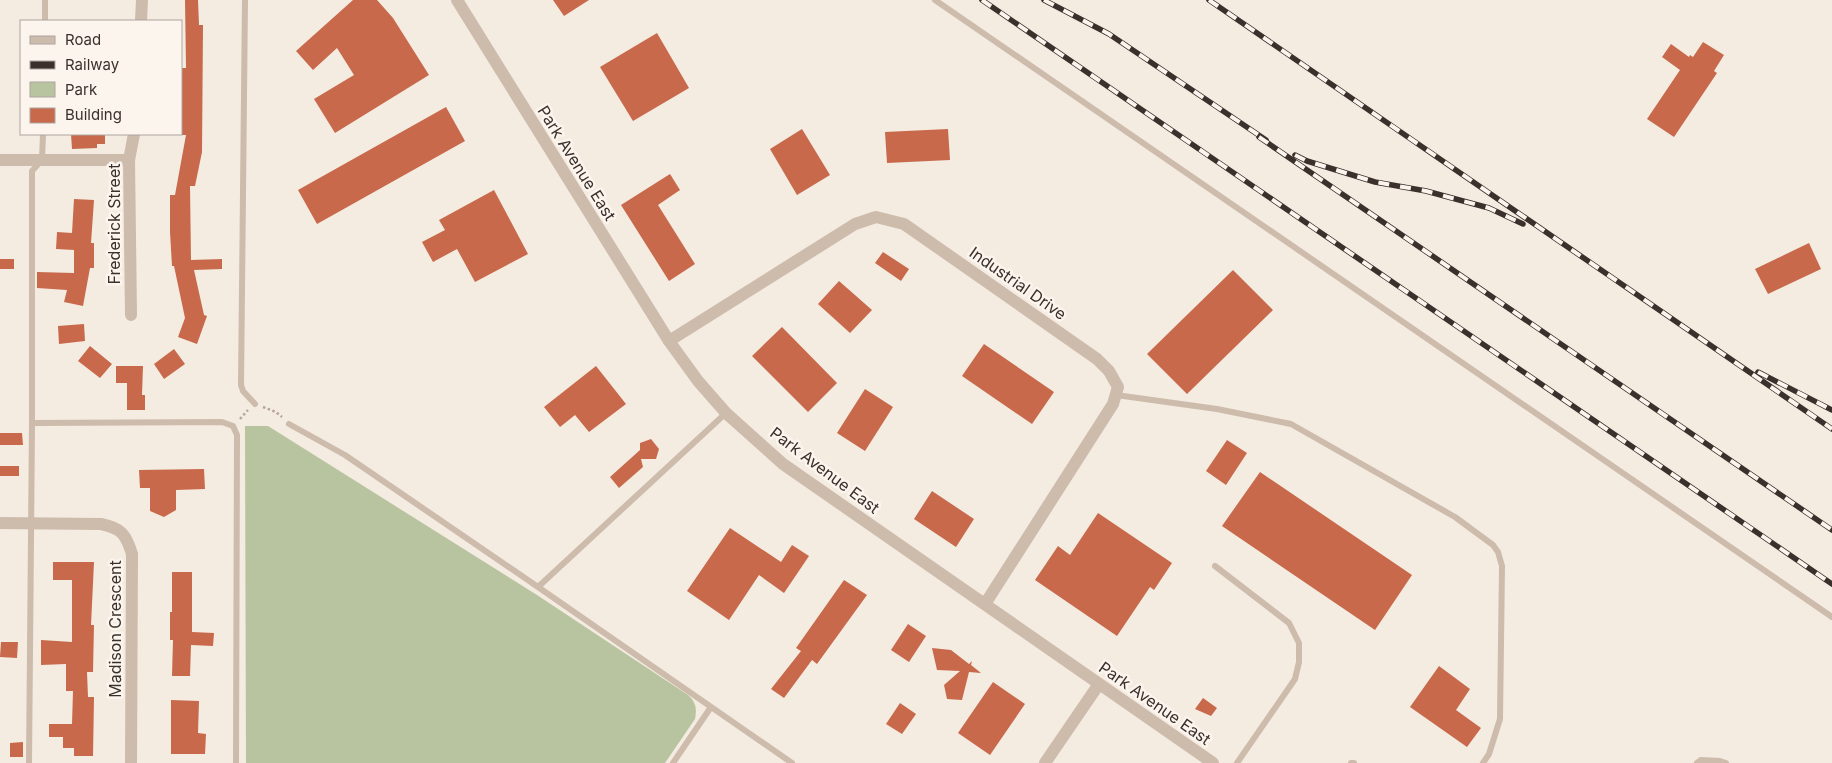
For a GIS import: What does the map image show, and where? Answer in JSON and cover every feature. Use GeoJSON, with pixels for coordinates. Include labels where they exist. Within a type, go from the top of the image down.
{"type":"FeatureCollection","features":[{"type":"Feature","properties":{"kind":"street"},"geometry":{"type":"LineString","coordinates":[[141,20],[142,0]]}},
{"type":"Feature","properties":{"kind":"street","name":"Park Avenue East"},"geometry":{"type":"LineString","coordinates":[[457,0],[669,341],[698,381],[726,413],[783,464],[1214,763]]}},
{"type":"Feature","properties":{"kind":"street","name":"Frederick Street"},"geometry":{"type":"LineString","coordinates":[[131,315],[129,160],[134,135]]}},
{"type":"Feature","properties":{"kind":"street"},"geometry":{"type":"LineString","coordinates":[[0,160],[129,160]]}},
{"type":"Feature","properties":{"kind":"street","name":"Industrial Drive"},"geometry":{"type":"LineString","coordinates":[[669,341],[855,224],[876,217],[904,224],[1097,359],[1109,370],[1118,387],[1116,395]]}},
{"type":"Feature","properties":{"kind":"street"},"geometry":{"type":"LineString","coordinates":[[985,604],[1113,404],[1116,395]]}},
{"type":"Feature","properties":{"kind":"street","name":"Madison Crescent"},"geometry":{"type":"LineString","coordinates":[[0,522],[101,524],[115,527],[127,539],[132,554],[131,763]]}},
{"type":"Feature","properties":{"kind":"street"},"geometry":{"type":"LineString","coordinates":[[1045,763],[1099,684]]}},
{"type":"Feature","properties":{"kind":"lane"},"geometry":{"type":"LineString","coordinates":[[45,0],[45,20]]}},
{"type":"Feature","properties":{"kind":"lane"},"geometry":{"type":"LineString","coordinates":[[245,0],[241,386],[254,404]]}},
{"type":"Feature","properties":{"kind":"lane"},"geometry":{"type":"LineString","coordinates":[[935,0],[1832,618]]}},
{"type":"Feature","properties":{"kind":"lane"},"geometry":{"type":"LineString","coordinates":[[29,763],[32,171],[42,160],[43,135]]}},
{"type":"Feature","properties":{"kind":"lane"},"geometry":{"type":"LineString","coordinates":[[1116,395],[1217,409],[1291,424],[1455,517],[1493,545],[1498,552],[1502,566],[1500,719],[1489,754],[1483,763]]}},
{"type":"Feature","properties":{"kind":"lane"},"geometry":{"type":"LineString","coordinates":[[538,587],[726,413]]}},
{"type":"Feature","properties":{"kind":"lane"},"geometry":{"type":"LineString","coordinates":[[32,423],[222,422],[228,423],[236,430],[238,434],[236,763]]}},
{"type":"Feature","properties":{"kind":"lane"},"geometry":{"type":"LineString","coordinates":[[289,424],[345,455],[792,763]]}},
{"type":"Feature","properties":{"kind":"lane"},"geometry":{"type":"LineString","coordinates":[[1215,566],[1289,624],[1299,643],[1299,662],[1295,679],[1237,763]]}},
{"type":"Feature","properties":{"kind":"lane"},"geometry":{"type":"LineString","coordinates":[[673,763],[711,707]]}},
{"type":"Feature","properties":{"kind":"lane"},"geometry":{"type":"LineString","coordinates":[[1697,763],[1701,760],[1726,763]]}},
{"type":"Feature","properties":{"kind":"green space"},"geometry":{"type":"Polygon","coordinates":[[[245,426],[268,426],[537,595],[688,695],[693,700],[695,706],[695,719],[665,763],[246,763],[245,426]]]}},
{"type":"Feature","properties":{"kind":"building"},"geometry":{"type":"Polygon","coordinates":[[[185,0],[198,0],[199,25],[203,25],[202,152],[195,186],[190,186],[191,260],[222,259],[222,269],[194,270],[204,315],[207,316],[197,344],[178,337],[185,318],[174,266],[172,266],[170,232],[170,195],[175,195],[186,135],[182,135],[182,68],[186,68],[185,0]]]}},
{"type":"Feature","properties":{"kind":"building"},"geometry":{"type":"Polygon","coordinates":[[[353,0],[377,0],[393,18],[429,75],[335,133],[314,99],[354,75],[337,48],[313,70],[296,51],[353,0]]]}},
{"type":"Feature","properties":{"kind":"building"},"geometry":{"type":"Polygon","coordinates":[[[553,0],[589,0],[564,16],[553,0]]]}},
{"type":"Feature","properties":{"kind":"building"},"geometry":{"type":"Polygon","coordinates":[[[657,33],[689,88],[633,121],[600,67],[657,33]]]}},
{"type":"Feature","properties":{"kind":"building"},"geometry":{"type":"Polygon","coordinates":[[[1703,42],[1724,55],[1714,71],[1717,73],[1674,137],[1647,119],[1680,70],[1662,57],[1671,44],[1689,57],[1690,55],[1693,57],[1703,42]]]}},
{"type":"Feature","properties":{"kind":"building"},"geometry":{"type":"Polygon","coordinates":[[[446,107],[465,141],[317,224],[298,190],[446,107]]]}},
{"type":"Feature","properties":{"kind":"building"},"geometry":{"type":"Polygon","coordinates":[[[802,129],[830,175],[797,195],[770,149],[802,129]]]}},
{"type":"Feature","properties":{"kind":"building"},"geometry":{"type":"Polygon","coordinates":[[[948,129],[950,160],[887,163],[885,132],[948,129]]]}},
{"type":"Feature","properties":{"kind":"building"},"geometry":{"type":"Polygon","coordinates":[[[71,135],[105,135],[105,144],[97,144],[97,148],[72,149],[71,135]]]}},
{"type":"Feature","properties":{"kind":"building"},"geometry":{"type":"Polygon","coordinates":[[[670,174],[680,190],[658,205],[695,264],[669,281],[621,205],[670,174]]]}},
{"type":"Feature","properties":{"kind":"building"},"geometry":{"type":"Polygon","coordinates":[[[494,190],[528,254],[475,282],[457,249],[433,262],[422,242],[445,230],[439,220],[494,190]]]}},
{"type":"Feature","properties":{"kind":"building"},"geometry":{"type":"Polygon","coordinates":[[[74,199],[94,200],[91,243],[94,243],[94,268],[90,268],[83,306],[64,302],[67,290],[37,288],[37,272],[74,273],[74,250],[56,249],[57,232],[72,233],[74,199]]]}},
{"type":"Feature","properties":{"kind":"building"},"geometry":{"type":"Polygon","coordinates":[[[1809,243],[1821,269],[1768,294],[1755,269],[1809,243]]]}},
{"type":"Feature","properties":{"kind":"building"},"geometry":{"type":"Polygon","coordinates":[[[883,252],[909,269],[901,281],[875,263],[883,252]]]}},
{"type":"Feature","properties":{"kind":"building"},"geometry":{"type":"Polygon","coordinates":[[[0,259],[14,259],[14,269],[0,269],[0,259]]]}},
{"type":"Feature","properties":{"kind":"building"},"geometry":{"type":"Polygon","coordinates":[[[1233,270],[1273,310],[1187,394],[1147,354],[1233,270]]]}},
{"type":"Feature","properties":{"kind":"building"},"geometry":{"type":"Polygon","coordinates":[[[839,281],[872,310],[850,333],[818,304],[839,281]]]}},
{"type":"Feature","properties":{"kind":"building"},"geometry":{"type":"Polygon","coordinates":[[[84,324],[85,341],[59,344],[58,326],[84,324]]]}},
{"type":"Feature","properties":{"kind":"building"},"geometry":{"type":"Polygon","coordinates":[[[782,327],[837,383],[808,412],[752,356],[782,327]]]}},
{"type":"Feature","properties":{"kind":"building"},"geometry":{"type":"Polygon","coordinates":[[[984,344],[1054,392],[1032,424],[962,376],[984,344]]]}},
{"type":"Feature","properties":{"kind":"building"},"geometry":{"type":"Polygon","coordinates":[[[90,346],[112,364],[100,378],[78,361],[90,346]]]}},
{"type":"Feature","properties":{"kind":"building"},"geometry":{"type":"Polygon","coordinates":[[[174,349],[185,364],[164,379],[154,364],[174,349]]]}},
{"type":"Feature","properties":{"kind":"building"},"geometry":{"type":"Polygon","coordinates":[[[116,366],[143,366],[142,395],[145,395],[145,410],[127,410],[127,383],[116,383],[116,366]]]}},
{"type":"Feature","properties":{"kind":"building"},"geometry":{"type":"Polygon","coordinates":[[[596,366],[626,404],[589,432],[575,415],[560,427],[544,407],[596,366]]]}},
{"type":"Feature","properties":{"kind":"building"},"geometry":{"type":"Polygon","coordinates":[[[865,389],[893,407],[865,451],[837,433],[865,389]]]}},
{"type":"Feature","properties":{"kind":"building"},"geometry":{"type":"Polygon","coordinates":[[[0,433],[22,433],[23,445],[0,445],[0,433]]]}},
{"type":"Feature","properties":{"kind":"building"},"geometry":{"type":"Polygon","coordinates":[[[651,439],[659,449],[656,459],[641,459],[643,467],[619,488],[610,477],[640,450],[640,443],[651,439]]]}},
{"type":"Feature","properties":{"kind":"building"},"geometry":{"type":"Polygon","coordinates":[[[1227,440],[1247,453],[1226,485],[1206,471],[1227,440]]]}},
{"type":"Feature","properties":{"kind":"building"},"geometry":{"type":"Polygon","coordinates":[[[0,466],[19,466],[19,476],[0,476],[0,466]]]}},
{"type":"Feature","properties":{"kind":"building"},"geometry":{"type":"Polygon","coordinates":[[[204,469],[205,489],[176,490],[176,510],[164,517],[150,511],[150,488],[140,488],[139,470],[204,469]]]}},
{"type":"Feature","properties":{"kind":"building"},"geometry":{"type":"Polygon","coordinates":[[[1260,472],[1412,575],[1375,630],[1222,526],[1260,472]]]}},
{"type":"Feature","properties":{"kind":"building"},"geometry":{"type":"Polygon","coordinates":[[[932,491],[974,519],[956,547],[914,519],[932,491]]]}},
{"type":"Feature","properties":{"kind":"building"},"geometry":{"type":"Polygon","coordinates":[[[1098,513],[1172,563],[1154,590],[1150,587],[1117,636],[1035,580],[1058,546],[1070,555],[1098,513]]]}},
{"type":"Feature","properties":{"kind":"building"},"geometry":{"type":"Polygon","coordinates":[[[730,528],[781,562],[792,545],[809,556],[784,593],[759,575],[729,620],[687,591],[730,528]]]}},
{"type":"Feature","properties":{"kind":"building"},"geometry":{"type":"Polygon","coordinates":[[[53,562],[94,562],[91,625],[94,625],[93,672],[87,672],[88,697],[94,697],[93,756],[74,756],[74,748],[63,748],[63,737],[49,737],[49,724],[72,724],[73,691],[66,691],[66,664],[41,665],[41,640],[72,642],[72,580],[53,580],[53,562]]]}},
{"type":"Feature","properties":{"kind":"building"},"geometry":{"type":"Polygon","coordinates":[[[172,572],[192,572],[192,632],[214,633],[213,646],[191,645],[190,676],[172,676],[173,640],[170,640],[170,612],[172,612],[172,572]]]}},
{"type":"Feature","properties":{"kind":"building"},"geometry":{"type":"Polygon","coordinates":[[[844,580],[867,595],[817,664],[812,660],[784,698],[771,689],[801,651],[796,648],[844,580]]]}},
{"type":"Feature","properties":{"kind":"building"},"geometry":{"type":"Polygon","coordinates":[[[908,624],[926,636],[909,662],[891,650],[908,624]]]}},
{"type":"Feature","properties":{"kind":"building"},"geometry":{"type":"Polygon","coordinates":[[[1,642],[18,642],[17,658],[0,657],[1,642]]]}},
{"type":"Feature","properties":{"kind":"building"},"geometry":{"type":"Polygon","coordinates":[[[932,648],[951,650],[969,664],[972,661],[971,665],[981,673],[969,672],[962,700],[947,699],[944,685],[960,671],[937,670],[932,648]]]}},
{"type":"Feature","properties":{"kind":"building"},"geometry":{"type":"Polygon","coordinates":[[[1439,666],[1470,689],[1456,710],[1481,728],[1467,747],[1410,707],[1439,666]]]}},
{"type":"Feature","properties":{"kind":"building"},"geometry":{"type":"Polygon","coordinates":[[[993,682],[1025,704],[990,755],[958,733],[993,682]]]}},
{"type":"Feature","properties":{"kind":"building"},"geometry":{"type":"Polygon","coordinates":[[[1203,698],[1217,708],[1211,716],[1195,709],[1203,698]]]}},
{"type":"Feature","properties":{"kind":"building"},"geometry":{"type":"Polygon","coordinates":[[[171,700],[199,701],[198,733],[206,734],[205,754],[171,754],[171,700]]]}},
{"type":"Feature","properties":{"kind":"building"},"geometry":{"type":"Polygon","coordinates":[[[900,703],[916,714],[902,734],[886,724],[900,703]]]}},
{"type":"Feature","properties":{"kind":"building"},"geometry":{"type":"Polygon","coordinates":[[[23,742],[23,757],[10,757],[10,743],[23,742]]]}},
{"type":"Feature","properties":{"kind":"railway"},"geometry":{"type":"LineString","coordinates":[[982,0],[1832,584]]}},
{"type":"Feature","properties":{"kind":"railway"},"geometry":{"type":"LineString","coordinates":[[1044,0],[1109,34],[1266,140]]}},
{"type":"Feature","properties":{"kind":"railway"},"geometry":{"type":"LineString","coordinates":[[1209,0],[1832,429]]}},
{"type":"Feature","properties":{"kind":"railway"},"geometry":{"type":"LineString","coordinates":[[1259,137],[1832,530]]}},
{"type":"Feature","properties":{"kind":"railway"},"geometry":{"type":"LineString","coordinates":[[1295,155],[1307,161],[1375,182],[1426,191],[1489,208],[1523,224]]}},
{"type":"Feature","properties":{"kind":"railway"},"geometry":{"type":"LineString","coordinates":[[1758,372],[1832,410]]}}]}
